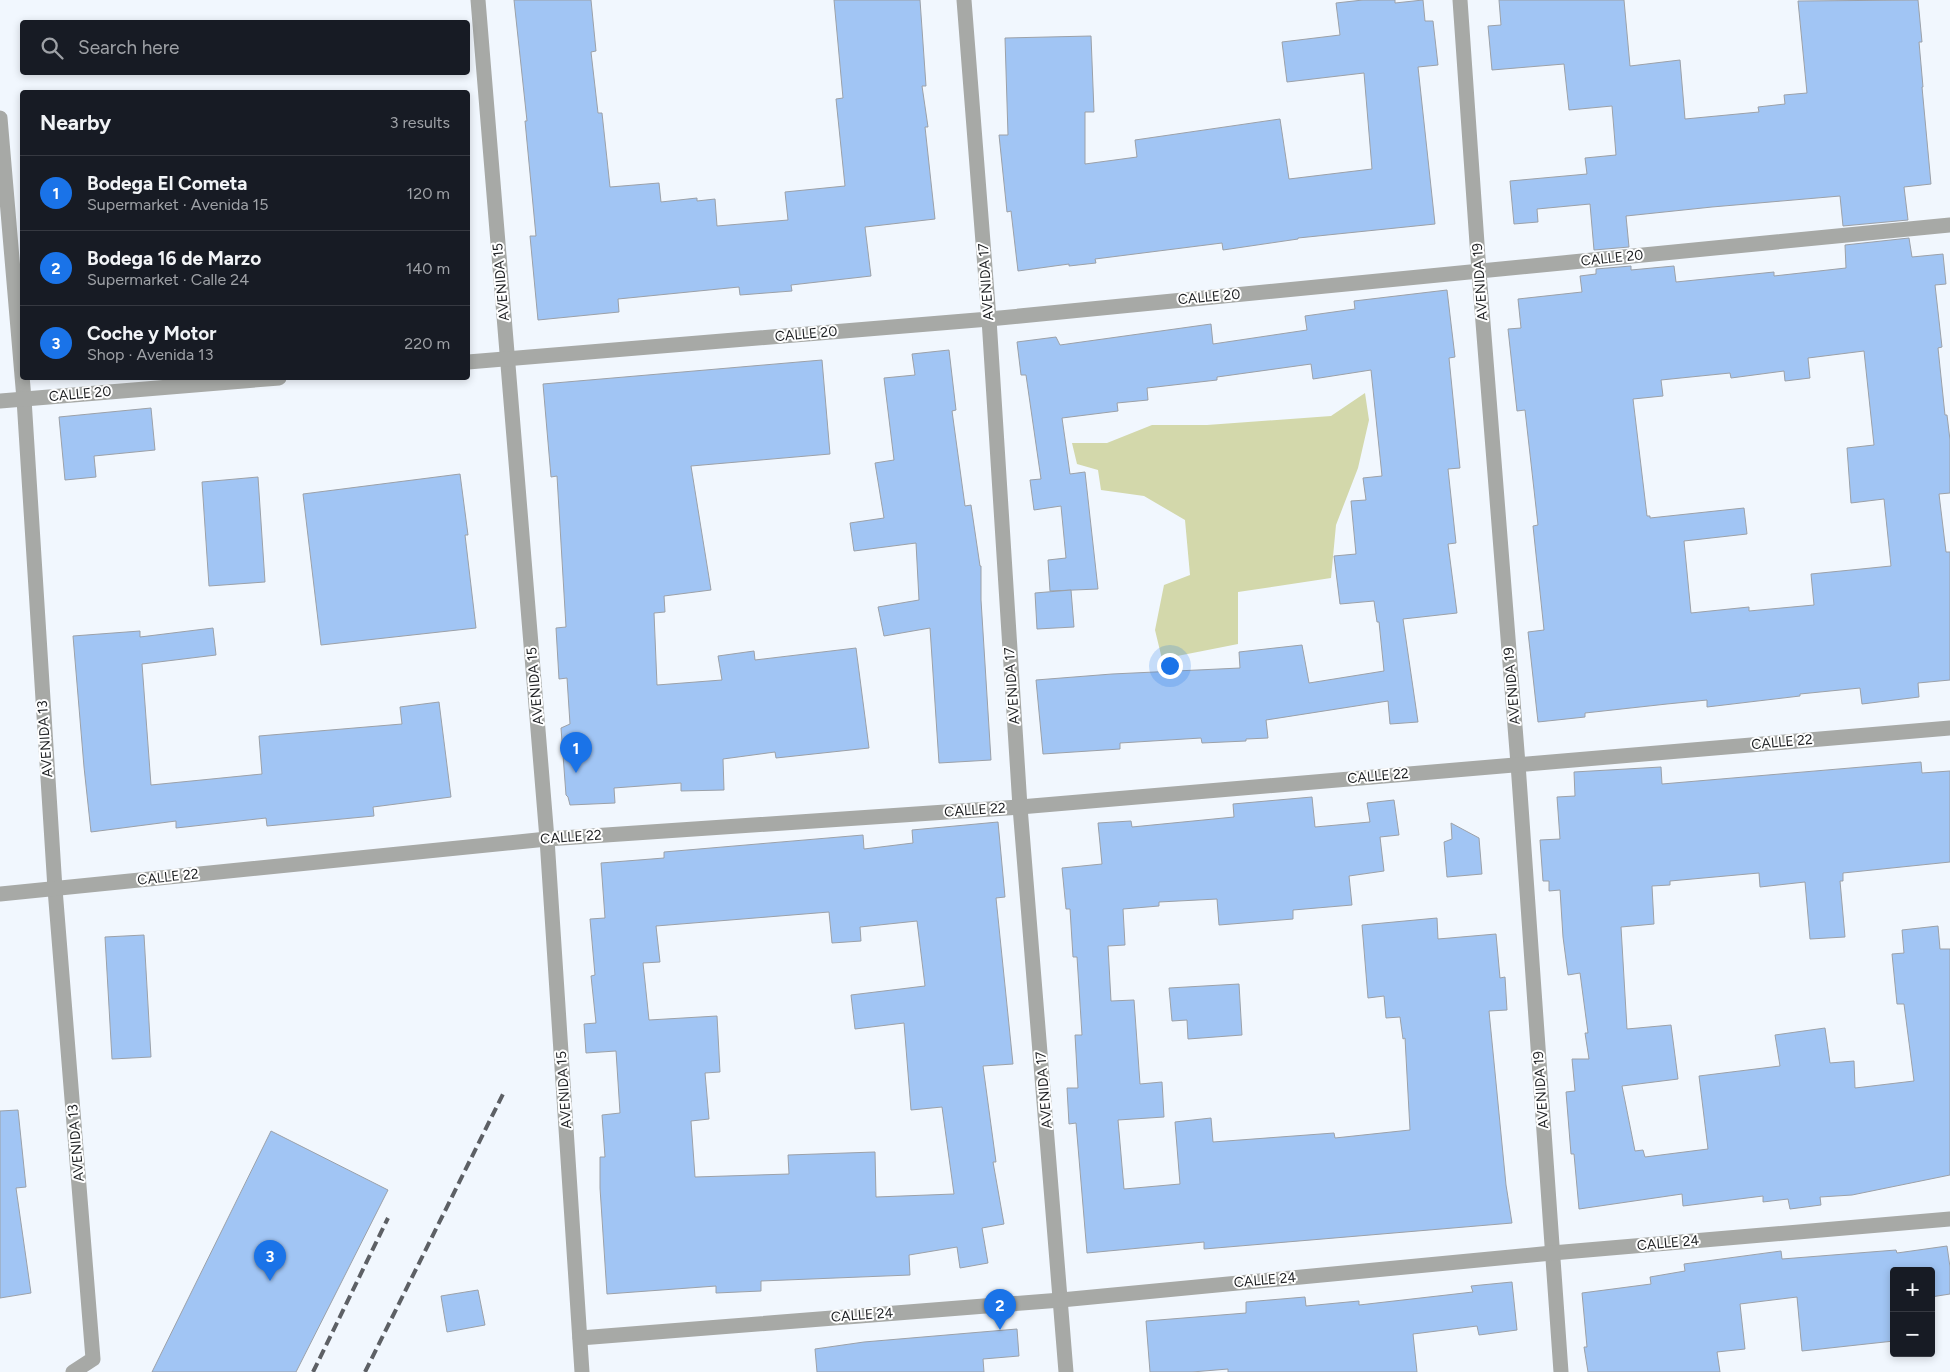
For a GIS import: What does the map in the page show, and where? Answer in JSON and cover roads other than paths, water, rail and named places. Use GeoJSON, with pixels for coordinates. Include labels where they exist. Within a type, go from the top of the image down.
{"type":"FeatureCollection","features":[{"type":"Feature","properties":{"kind":"street","name":"AVENIDA 15"},"geometry":{"type":"LineString","coordinates":[[478,0],[548,839],[582,1372]]}},
{"type":"Feature","properties":{"kind":"street","name":"AVENIDA 17"},"geometry":{"type":"LineString","coordinates":[[964,0],[989,319],[1020,807],[1066,1372]]}},
{"type":"Feature","properties":{"kind":"street","name":"AVENIDA 19"},"geometry":{"type":"LineString","coordinates":[[1460,0],[1479,272],[1518,764],[1561,1372]]}},
{"type":"Feature","properties":{"kind":"street","name":"AVENIDA 13"},"geometry":{"type":"LineString","coordinates":[[0,118],[20,352]]}},
{"type":"Feature","properties":{"kind":"street","name":"CALLE 20"},"geometry":{"type":"LineString","coordinates":[[470,362],[989,319],[1950,225]]}},
{"type":"Feature","properties":{"kind":"street","name":"AVENIDA 13"},"geometry":{"type":"LineString","coordinates":[[22,380],[55,889],[93,1359],[73,1372]]}},
{"type":"Feature","properties":{"kind":"street","name":"CALLE 20"},"geometry":{"type":"LineString","coordinates":[[0,400],[255,380]]}},
{"type":"Feature","properties":{"kind":"street","name":"CALLE 22"},"geometry":{"type":"LineString","coordinates":[[0,894],[548,839],[1020,807],[1950,728]]}},
{"type":"Feature","properties":{"kind":"street","name":"CALLE 24"},"geometry":{"type":"LineString","coordinates":[[580,1338],[1061,1300],[1552,1253],[1950,1219]]}},
{"type":"Feature","properties":{"kind":"railway"},"geometry":{"type":"LineString","coordinates":[[365,1372],[505,1090]]}},
{"type":"Feature","properties":{"kind":"railway"},"geometry":{"type":"LineString","coordinates":[[313,1372],[388,1218]]}},
{"type":"Feature","properties":{"kind":"place","name":"Bodega El Cometa"},"geometry":{"type":"Point","coordinates":[576,773]}},
{"type":"Feature","properties":{"kind":"place","name":"Coche y Motor"},"geometry":{"type":"Point","coordinates":[270,1281]}},
{"type":"Feature","properties":{"kind":"place","name":"Bodega 16 de Marzo"},"geometry":{"type":"Point","coordinates":[1000,1330]}}]}
